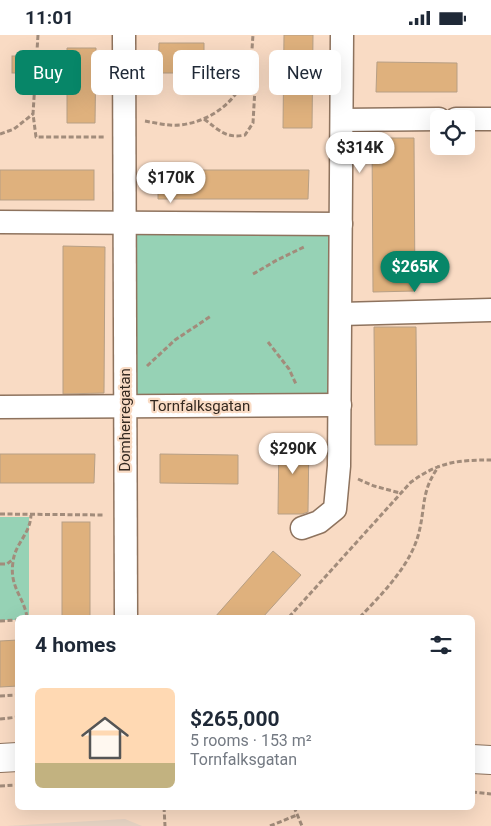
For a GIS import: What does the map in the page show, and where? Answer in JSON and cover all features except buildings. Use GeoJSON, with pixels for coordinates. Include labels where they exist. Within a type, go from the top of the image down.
{"type":"FeatureCollection","features":[{"type":"Feature","properties":{"kind":"street","name":"Domherregatan"},"geometry":{"type":"LineString","coordinates":[[124,35],[126,615]]}},
{"type":"Feature","properties":{"kind":"street"},"geometry":{"type":"LineString","coordinates":[[302,528],[319,522],[335,509],[339,466],[342,35]]}},
{"type":"Feature","properties":{"kind":"street"},"geometry":{"type":"LineString","coordinates":[[342,119],[430,119]]}},
{"type":"Feature","properties":{"kind":"street"},"geometry":{"type":"LineString","coordinates":[[475,119],[491,119]]}},
{"type":"Feature","properties":{"kind":"street"},"geometry":{"type":"LineString","coordinates":[[0,222],[341,224]]}},
{"type":"Feature","properties":{"kind":"street"},"geometry":{"type":"LineString","coordinates":[[341,314],[491,310]]}},
{"type":"Feature","properties":{"kind":"street","name":"Tornfalksgatan"},"geometry":{"type":"LineString","coordinates":[[0,407],[125,398],[340,405]]}},
{"type":"Feature","properties":{"kind":"street"},"geometry":{"type":"LineString","coordinates":[[0,758],[15,757]]}},
{"type":"Feature","properties":{"kind":"street"},"geometry":{"type":"LineString","coordinates":[[475,759],[491,761]]}},
{"type":"Feature","properties":{"kind":"path"},"geometry":{"type":"LineString","coordinates":[[38,35],[33,114],[36,137],[124,127],[178,125],[204,119],[221,110],[235,95]]}},
{"type":"Feature","properties":{"kind":"path"},"geometry":{"type":"LineString","coordinates":[[251,50],[253,35]]}},
{"type":"Feature","properties":{"kind":"path"},"geometry":{"type":"LineString","coordinates":[[204,119],[221,131],[234,137],[245,135],[253,123],[255,95]]}},
{"type":"Feature","properties":{"kind":"path"},"geometry":{"type":"LineString","coordinates":[[0,134],[14,129],[33,114]]}},
{"type":"Feature","properties":{"kind":"path"},"geometry":{"type":"LineString","coordinates":[[254,274],[308,245]]}},
{"type":"Feature","properties":{"kind":"path"},"geometry":{"type":"LineString","coordinates":[[125,398],[150,363],[174,340],[211,316]]}},
{"type":"Feature","properties":{"kind":"path"},"geometry":{"type":"LineString","coordinates":[[268,342],[289,369],[305,405]]}},
{"type":"Feature","properties":{"kind":"path"},"geometry":{"type":"LineString","coordinates":[[291,615],[410,482],[439,466],[464,460],[491,460]]}},
{"type":"Feature","properties":{"kind":"path"},"geometry":{"type":"LineString","coordinates":[[339,466],[374,486],[400,493]]}},
{"type":"Feature","properties":{"kind":"path"},"geometry":{"type":"LineString","coordinates":[[362,615],[410,557],[418,534],[424,495],[430,479],[439,466]]}},
{"type":"Feature","properties":{"kind":"path"},"geometry":{"type":"LineString","coordinates":[[0,514],[126,516]]}},
{"type":"Feature","properties":{"kind":"path"},"geometry":{"type":"LineString","coordinates":[[27,615],[18,597],[12,577],[13,560],[30,525],[30,515]]}},
{"type":"Feature","properties":{"kind":"path"},"geometry":{"type":"LineString","coordinates":[[0,565],[13,560]]}},
{"type":"Feature","properties":{"kind":"path"},"geometry":{"type":"LineString","coordinates":[[0,621],[15,620]]}},
{"type":"Feature","properties":{"kind":"path"},"geometry":{"type":"LineString","coordinates":[[0,696],[15,695]]}},
{"type":"Feature","properties":{"kind":"path"},"geometry":{"type":"LineString","coordinates":[[0,719],[15,717]]}},
{"type":"Feature","properties":{"kind":"path"},"geometry":{"type":"LineString","coordinates":[[0,786],[15,785]]}},
{"type":"Feature","properties":{"kind":"path"},"geometry":{"type":"LineString","coordinates":[[475,792],[491,793]]}},
{"type":"Feature","properties":{"kind":"path"},"geometry":{"type":"LineString","coordinates":[[164,810],[165,826]]}},
{"type":"Feature","properties":{"kind":"path"},"geometry":{"type":"LineString","coordinates":[[295,810],[302,826]]}},
{"type":"Feature","properties":{"kind":"path"},"geometry":{"type":"LineString","coordinates":[[270,826],[297,815]]}},
{"type":"Feature","properties":{"kind":"shaded area"},"geometry":{"type":"Polygon","coordinates":[[[125,819],[142,826],[6,826],[125,819]]]}},
{"type":"Feature","properties":{"kind":"green space"},"geometry":{"type":"Polygon","coordinates":[[[137,231],[332,234],[329,397],[134,394],[137,231]]]}},
{"type":"Feature","properties":{"kind":"green space"},"geometry":{"type":"Polygon","coordinates":[[[0,517],[29,517],[29,615],[15,615],[15,620],[0,620],[0,517]]]}}]}
